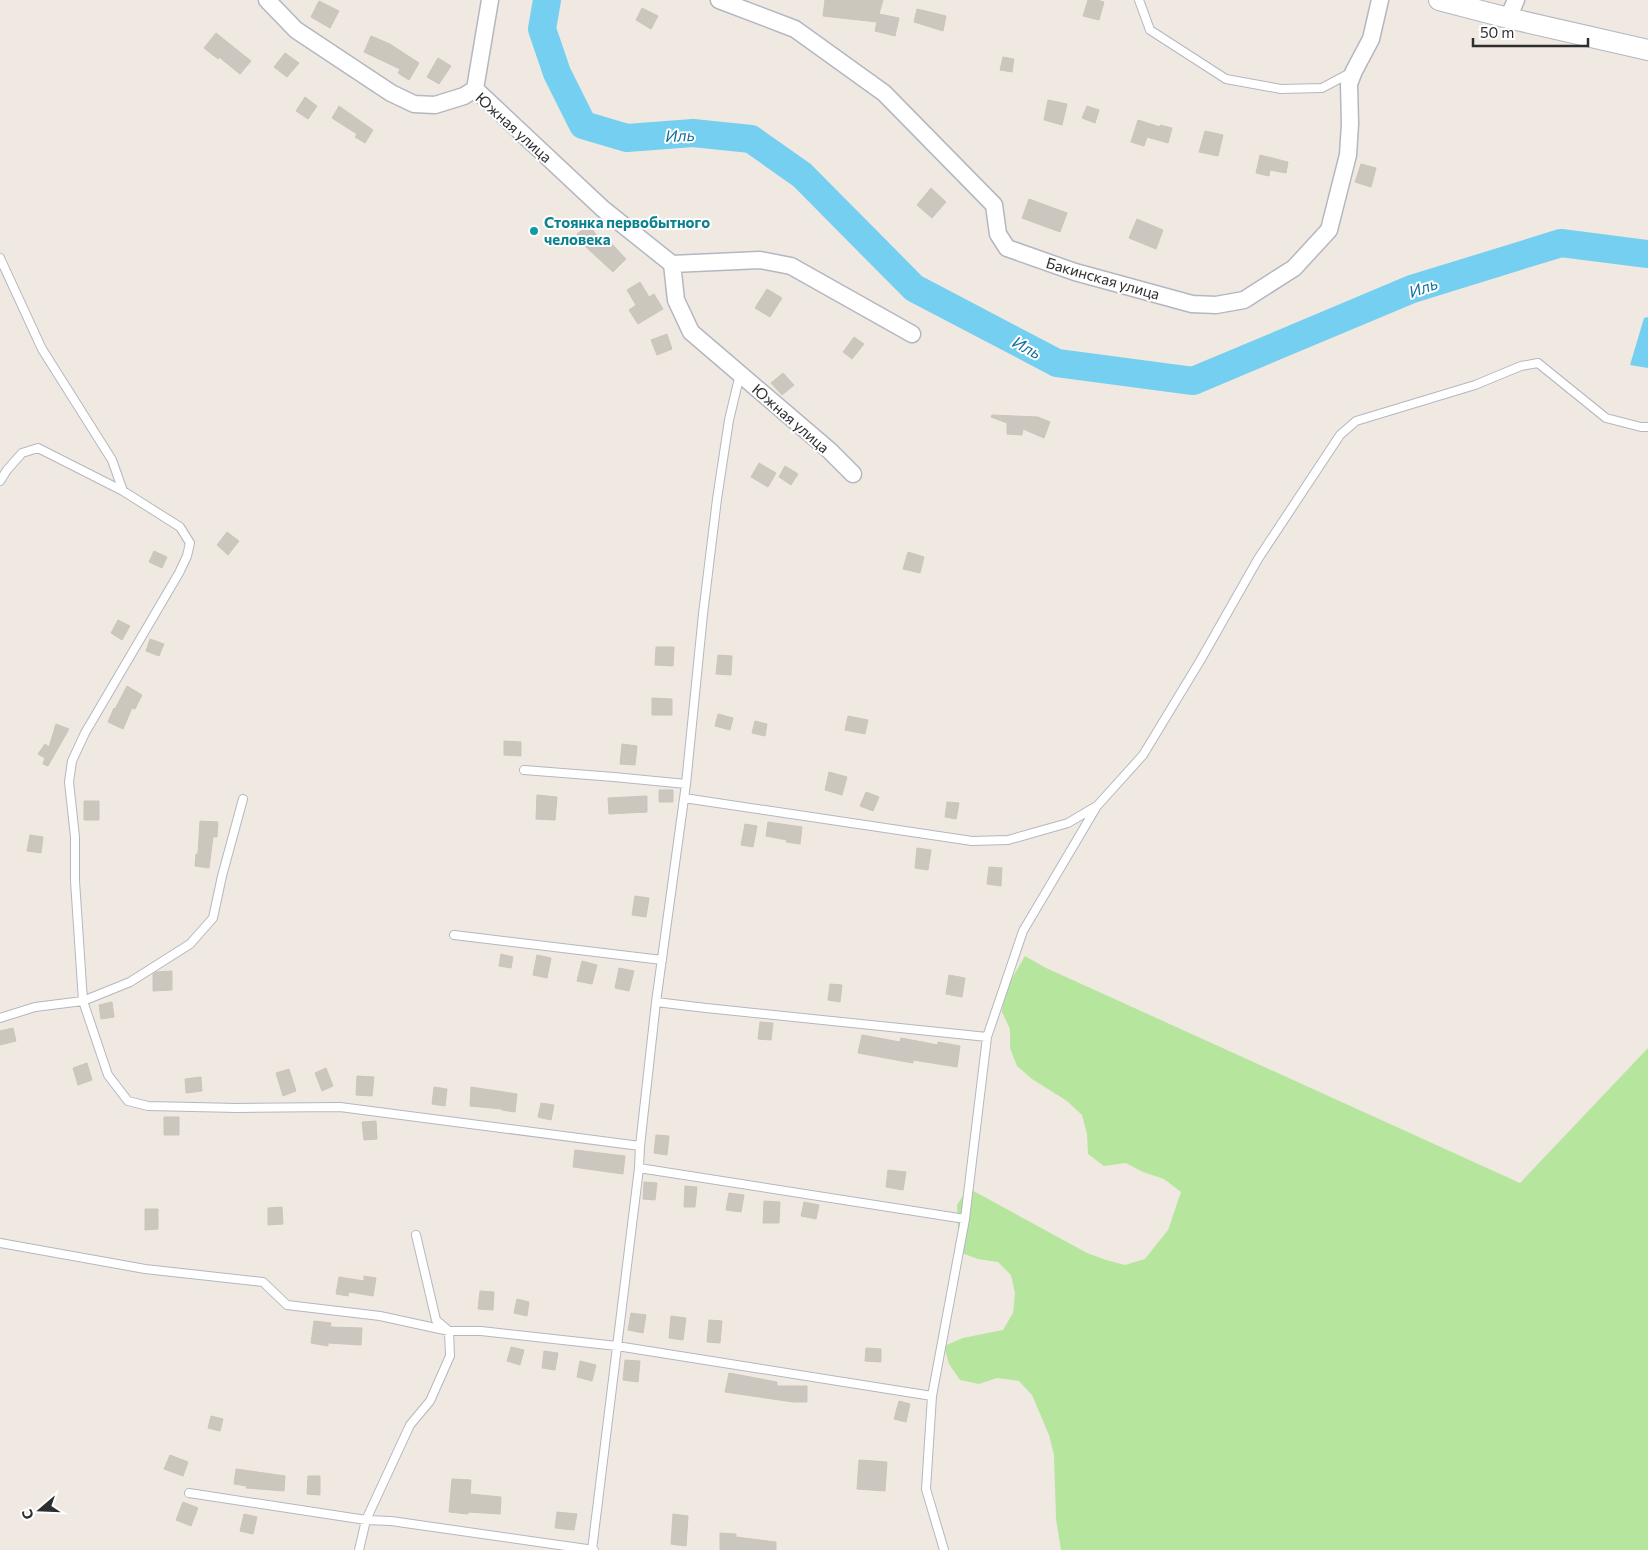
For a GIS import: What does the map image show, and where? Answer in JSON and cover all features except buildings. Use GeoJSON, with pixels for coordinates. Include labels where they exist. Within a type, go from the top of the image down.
{"type":"FeatureCollection","features":[{"type":"Feature","properties":{"kind":"street","name":"Южная улица"},"geometry":{"type":"LineString","coordinates":[[267,0],[296,30],[390,93],[414,104],[434,105],[464,96],[475,89],[603,210],[672,264],[676,300],[691,332],[829,450],[853,474]]}},
{"type":"Feature","properties":{"kind":"street"},"geometry":{"type":"LineString","coordinates":[[475,89],[490,0]]}},
{"type":"Feature","properties":{"kind":"street","name":"Бакинская улица"},"geometry":{"type":"LineString","coordinates":[[719,0],[795,29],[884,93],[994,205],[998,234],[1007,248],[1075,272],[1192,304],[1216,305],[1244,300],[1294,268],[1329,230],[1348,155],[1350,124],[1349,84],[1371,38],[1380,0]]}},
{"type":"Feature","properties":{"kind":"street"},"geometry":{"type":"LineString","coordinates":[[1439,0],[1648,50]]}},
{"type":"Feature","properties":{"kind":"street"},"geometry":{"type":"LineString","coordinates":[[1508,18],[1516,0]]}},
{"type":"Feature","properties":{"kind":"street"},"geometry":{"type":"LineString","coordinates":[[672,264],[760,260],[791,266],[912,334]]}},
{"type":"Feature","properties":{"kind":"lane"},"geometry":{"type":"LineString","coordinates":[[1139,0],[1150,30],[1226,79],[1282,89],[1322,88],[1354,71]]}},
{"type":"Feature","properties":{"kind":"lane"},"geometry":{"type":"LineString","coordinates":[[0,258],[42,349],[112,460],[123,491]]}},
{"type":"Feature","properties":{"kind":"lane"},"geometry":{"type":"LineString","coordinates":[[944,1550],[926,1489],[932,1396],[965,1219],[987,1037],[1023,931],[1097,806],[1143,755],[1200,661],[1258,559],[1340,435],[1356,421],[1475,385],[1521,366],[1538,363],[1606,418],[1642,428],[1648,427]]}},
{"type":"Feature","properties":{"kind":"lane"},"geometry":{"type":"LineString","coordinates":[[189,1493],[366,1520],[391,1521],[593,1550],[639,1168],[656,1002],[686,784],[703,614],[716,509],[728,420],[740,374]]}},
{"type":"Feature","properties":{"kind":"lane"},"geometry":{"type":"LineString","coordinates":[[0,481],[22,453],[38,448],[123,491],[180,527],[190,543],[187,556],[179,573],[86,733],[72,761],[69,782],[75,837],[74,881],[83,1001],[108,1075],[128,1101],[148,1106],[237,1108],[340,1107],[640,1146]]}},
{"type":"Feature","properties":{"kind":"lane"},"geometry":{"type":"LineString","coordinates":[[524,770],[686,784]]}},
{"type":"Feature","properties":{"kind":"lane"},"geometry":{"type":"LineString","coordinates":[[684,798],[972,841],[1008,840],[1068,823],[1097,806]]}},
{"type":"Feature","properties":{"kind":"lane"},"geometry":{"type":"LineString","coordinates":[[0,1018],[35,1007],[83,1001],[130,982],[190,944],[213,918],[222,876],[243,799]]}},
{"type":"Feature","properties":{"kind":"lane"},"geometry":{"type":"LineString","coordinates":[[454,935],[662,960]]}},
{"type":"Feature","properties":{"kind":"lane"},"geometry":{"type":"LineString","coordinates":[[656,1002],[987,1037]]}},
{"type":"Feature","properties":{"kind":"lane"},"geometry":{"type":"LineString","coordinates":[[639,1168],[965,1219]]}},
{"type":"Feature","properties":{"kind":"lane"},"geometry":{"type":"LineString","coordinates":[[359,1550],[366,1520],[410,1426],[430,1400],[450,1356],[449,1331],[436,1320],[416,1235]]}},
{"type":"Feature","properties":{"kind":"lane"},"geometry":{"type":"LineString","coordinates":[[0,1243],[145,1269],[263,1282],[287,1305],[380,1316],[449,1331],[481,1331],[617,1346],[932,1396]]}},
{"type":"Feature","properties":{"kind":"green space"},"geometry":{"type":"Polygon","coordinates":[[[1025,956],[1044,967],[1520,1183],[1648,1048],[1648,1550],[1061,1550],[1056,1519],[1054,1455],[1049,1435],[1032,1395],[1019,1381],[997,1378],[979,1384],[960,1380],[949,1364],[944,1346],[963,1338],[1003,1330],[1013,1313],[1015,1293],[1011,1275],[998,1262],[978,1259],[959,1252],[957,1205],[968,1188],[1087,1253],[1125,1265],[1145,1259],[1168,1230],[1181,1192],[1164,1179],[1143,1172],[1126,1163],[1104,1166],[1088,1154],[1087,1134],[1082,1115],[1067,1101],[1032,1079],[1017,1066],[1010,1048],[1010,1029],[1002,1012],[1004,992],[1025,956]]]}},
{"type":"Feature","properties":{"kind":"water"},"geometry":{"type":"Polygon","coordinates":[[[1648,317],[1648,368],[1630,365],[1644,318],[1648,317]]]}},
{"type":"Feature","properties":{"kind":"waterway","name":"Иль"},"geometry":{"type":"LineString","coordinates":[[547,0],[542,29],[557,73],[583,125],[627,138],[693,133],[751,139],[802,175],[914,288],[1057,363],[1193,381],[1412,289],[1561,243],[1648,254]]}},
{"type":"Feature","properties":{"kind":"place","name":"Стоянка первобытного человека"},"geometry":{"type":"Point","coordinates":[534,231]}}]}
